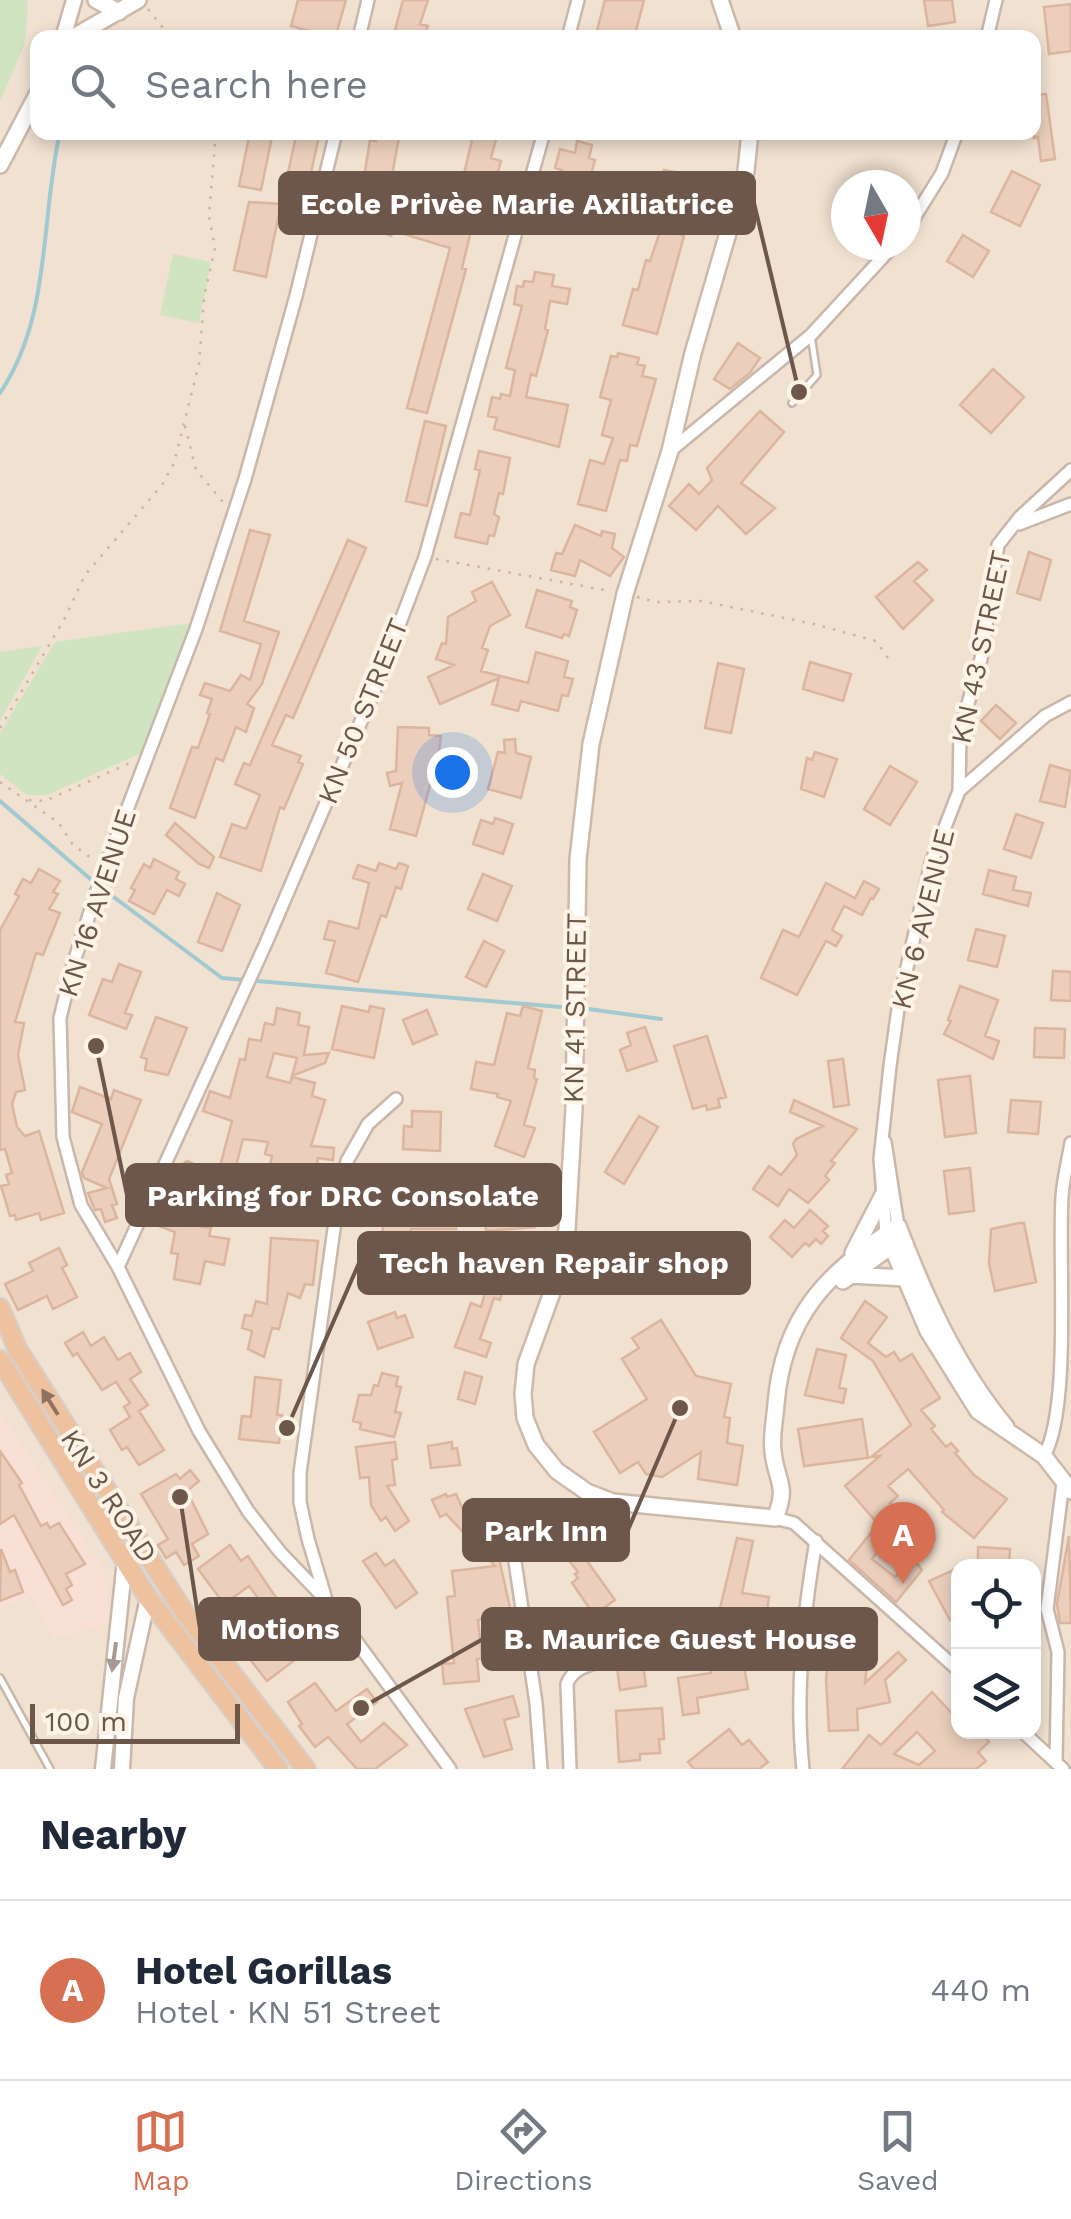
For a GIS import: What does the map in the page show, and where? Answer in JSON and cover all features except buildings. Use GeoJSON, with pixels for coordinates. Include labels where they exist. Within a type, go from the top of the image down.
{"type":"FeatureCollection","features":[{"type":"Feature","properties":{"kind":"highway","name":"KN 3 ROAD"},"geometry":{"type":"LineString","coordinates":[[0,1308],[18,1350],[182,1609],[306,1769]]}},
{"type":"Feature","properties":{"kind":"highway","name":"KN 3 ROAD"},"geometry":{"type":"LineString","coordinates":[[0,1360],[148,1598],[278,1769]]}},
{"type":"Feature","properties":{"kind":"main road"},"geometry":{"type":"LineString","coordinates":[[96,0],[119,12]]}},
{"type":"Feature","properties":{"kind":"main road"},"geometry":{"type":"LineString","coordinates":[[86,30],[139,0]]}},
{"type":"Feature","properties":{"kind":"main road"},"geometry":{"type":"LineString","coordinates":[[720,0],[730,30]]}},
{"type":"Feature","properties":{"kind":"main road"},"geometry":{"type":"LineString","coordinates":[[0,166],[30,108]]}},
{"type":"Feature","properties":{"kind":"main road","name":"KN 41 STREET"},"geometry":{"type":"LineString","coordinates":[[749,140],[746,172],[693,353],[670,451],[626,594],[591,744],[578,859],[574,1109],[567,1228],[558,1276],[526,1364],[523,1394],[525,1418],[542,1455],[587,1492],[613,1502],[776,1518]]}},
{"type":"Feature","properties":{"kind":"main road"},"geometry":{"type":"LineString","coordinates":[[776,1518],[784,1498],[772,1450],[778,1370],[791,1334],[806,1324],[847,1270],[883,1195]]}},
{"type":"Feature","properties":{"kind":"main road"},"geometry":{"type":"LineString","coordinates":[[847,1270],[894,1236]]}},
{"type":"Feature","properties":{"kind":"main road","name":"KN 6 AVENUE"},"geometry":{"type":"LineString","coordinates":[[894,1236],[905,1278],[928,1331],[978,1411],[1044,1456],[1067,1487]]}},
{"type":"Feature","properties":{"kind":"main road","name":"KN 6 AVENUE"},"geometry":{"type":"LineString","coordinates":[[894,1236],[946,1336],[1006,1427]]}},
{"type":"Feature","properties":{"kind":"main road"},"geometry":{"type":"LineString","coordinates":[[847,1270],[905,1278]]}},
{"type":"Feature","properties":{"kind":"street"},"geometry":{"type":"LineString","coordinates":[[65,30],[74,0]]}},
{"type":"Feature","properties":{"kind":"street"},"geometry":{"type":"LineString","coordinates":[[361,30],[368,0]]}},
{"type":"Feature","properties":{"kind":"street"},"geometry":{"type":"LineString","coordinates":[[570,30],[578,0]]}},
{"type":"Feature","properties":{"kind":"street"},"geometry":{"type":"LineString","coordinates":[[988,30],[996,0]]}},
{"type":"Feature","properties":{"kind":"street","name":"KN 16 AVENUE"},"geometry":{"type":"LineString","coordinates":[[334,140],[296,296],[234,514],[73,964],[60,1018],[63,1137],[82,1205],[118,1267],[199,1431],[248,1511],[326,1600],[450,1769]]}},
{"type":"Feature","properties":{"kind":"street","name":"KN 50 STREET"},"geometry":{"type":"LineString","coordinates":[[118,1267],[266,942],[374,691],[425,557],[542,140]]}},
{"type":"Feature","properties":{"kind":"street"},"geometry":{"type":"LineString","coordinates":[[921,207],[942,173],[954,140]]}},
{"type":"Feature","properties":{"kind":"street"},"geometry":{"type":"LineString","coordinates":[[670,451],[811,335],[880,260]]}},
{"type":"Feature","properties":{"kind":"street","name":"KN 43 STREET"},"geometry":{"type":"LineString","coordinates":[[959,791],[960,731],[981,659],[998,545],[1008,527],[1071,470]]}},
{"type":"Feature","properties":{"kind":"street"},"geometry":{"type":"LineString","coordinates":[[1008,527],[1071,504]]}},
{"type":"Feature","properties":{"kind":"street","name":"KN 6 AVENUE"},"geometry":{"type":"LineString","coordinates":[[894,1236],[883,1195],[880,1159],[898,1002],[931,863],[959,791],[1044,716],[1071,702]]}},
{"type":"Feature","properties":{"kind":"street"},"geometry":{"type":"LineString","coordinates":[[326,1600],[300,1502],[300,1473],[347,1160],[368,1124],[396,1099]]}},
{"type":"Feature","properties":{"kind":"street","name":"KN 6 AVENUE"},"geometry":{"type":"LineString","coordinates":[[884,1133],[894,1236]]}},
{"type":"Feature","properties":{"kind":"street"},"geometry":{"type":"LineString","coordinates":[[1044,1456],[1054,1443],[1062,1411],[1062,1196],[1071,1143]]}},
{"type":"Feature","properties":{"kind":"street"},"geometry":{"type":"LineString","coordinates":[[1060,1766],[1058,1652],[1047,1609],[1067,1487]]}},
{"type":"Feature","properties":{"kind":"street"},"geometry":{"type":"LineString","coordinates":[[776,1518],[794,1523],[816,1541],[951,1664]]}},
{"type":"Feature","properties":{"kind":"street"},"geometry":{"type":"LineString","coordinates":[[803,1769],[799,1700],[816,1541]]}},
{"type":"Feature","properties":{"kind":"street"},"geometry":{"type":"LineString","coordinates":[[514,1555],[536,1702],[541,1769]]}},
{"type":"Feature","properties":{"kind":"street"},"geometry":{"type":"LineString","coordinates":[[102,1769],[124,1560]]}},
{"type":"Feature","properties":{"kind":"street"},"geometry":{"type":"LineString","coordinates":[[122,1769],[126,1698],[148,1598]]}},
{"type":"Feature","properties":{"kind":"street"},"geometry":{"type":"LineString","coordinates":[[570,1769],[567,1684],[584,1666],[602,1661]]}},
{"type":"Feature","properties":{"kind":"street"},"geometry":{"type":"LineString","coordinates":[[1031,1739],[1060,1766]]}},
{"type":"Feature","properties":{"kind":"lane"},"geometry":{"type":"LineString","coordinates":[[792,403],[816,375],[811,335]]}},
{"type":"Feature","properties":{"kind":"lane"},"geometry":{"type":"LineString","coordinates":[[0,1678],[50,1769]]}},
{"type":"Feature","properties":{"kind":"path"},"geometry":{"type":"LineString","coordinates":[[139,0],[164,30]]}},
{"type":"Feature","properties":{"kind":"path"},"geometry":{"type":"LineString","coordinates":[[0,728],[85,575],[162,485],[174,463],[199,364],[204,297],[215,248],[209,216],[215,140]]}},
{"type":"Feature","properties":{"kind":"path"},"geometry":{"type":"LineString","coordinates":[[184,422],[196,470],[234,514]]}},
{"type":"Feature","properties":{"kind":"path"},"geometry":{"type":"LineString","coordinates":[[425,557],[656,602],[701,601],[814,624],[876,641],[890,661]]}},
{"type":"Feature","properties":{"kind":"path"},"geometry":{"type":"LineString","coordinates":[[27,800],[45,801],[148,756]]}},
{"type":"Feature","properties":{"kind":"path"},"geometry":{"type":"LineString","coordinates":[[0,782],[59,823],[73,845],[104,870]]}},
{"type":"Feature","properties":{"kind":"shaded area"},"geometry":{"type":"Polygon","coordinates":[[[0,0],[1071,0],[1071,1769],[0,1769],[0,0]]]}},
{"type":"Feature","properties":{"kind":"shaded area"},"geometry":{"type":"Polygon","coordinates":[[[0,1411],[105,1572],[109,1623],[53,1639],[31,1598],[0,1607],[0,1411]]]}},
{"type":"Feature","properties":{"kind":"green space"},"geometry":{"type":"Polygon","coordinates":[[[0,0],[26,0],[28,4],[25,43],[0,102],[0,0]]]}},
{"type":"Feature","properties":{"kind":"green space"},"geometry":{"type":"Polygon","coordinates":[[[173,254],[211,262],[199,323],[160,315],[173,254]]]}},
{"type":"Feature","properties":{"kind":"green space"},"geometry":{"type":"Polygon","coordinates":[[[191,623],[146,751],[47,795],[27,795],[0,774],[0,733],[55,642],[191,623]]]}},
{"type":"Feature","properties":{"kind":"green space"},"geometry":{"type":"Polygon","coordinates":[[[42,646],[0,721],[0,652],[42,646]]]}},
{"type":"Feature","properties":{"kind":"waterway"},"geometry":{"type":"LineString","coordinates":[[0,393],[17,363],[37,300],[59,140]]}},
{"type":"Feature","properties":{"kind":"waterway"},"geometry":{"type":"LineString","coordinates":[[0,801],[95,883]]}},
{"type":"Feature","properties":{"kind":"waterway"},"geometry":{"type":"LineString","coordinates":[[103,889],[222,978],[572,1008]]}},
{"type":"Feature","properties":{"kind":"waterway"},"geometry":{"type":"LineString","coordinates":[[581,1008],[661,1019]]}},
{"type":"Feature","properties":{"kind":"place","name":"Ecole Privèe Marie Axiliatrice"},"geometry":{"type":"Point","coordinates":[799,392]}},
{"type":"Feature","properties":{"kind":"place","name":"Parking for DRC Consolate"},"geometry":{"type":"Point","coordinates":[96,1046]}},
{"type":"Feature","properties":{"kind":"place","name":"Park Inn"},"geometry":{"type":"Point","coordinates":[680,1408]}},
{"type":"Feature","properties":{"kind":"place","name":"Tech haven Repair shop"},"geometry":{"type":"Point","coordinates":[287,1428]}},
{"type":"Feature","properties":{"kind":"place","name":"Motions"},"geometry":{"type":"Point","coordinates":[180,1497]}},
{"type":"Feature","properties":{"kind":"place","name":"Hotel Gorillas"},"geometry":{"type":"Point","coordinates":[903,1584]}},
{"type":"Feature","properties":{"kind":"place","name":"B. Maurice Guest House"},"geometry":{"type":"Point","coordinates":[361,1708]}}]}
